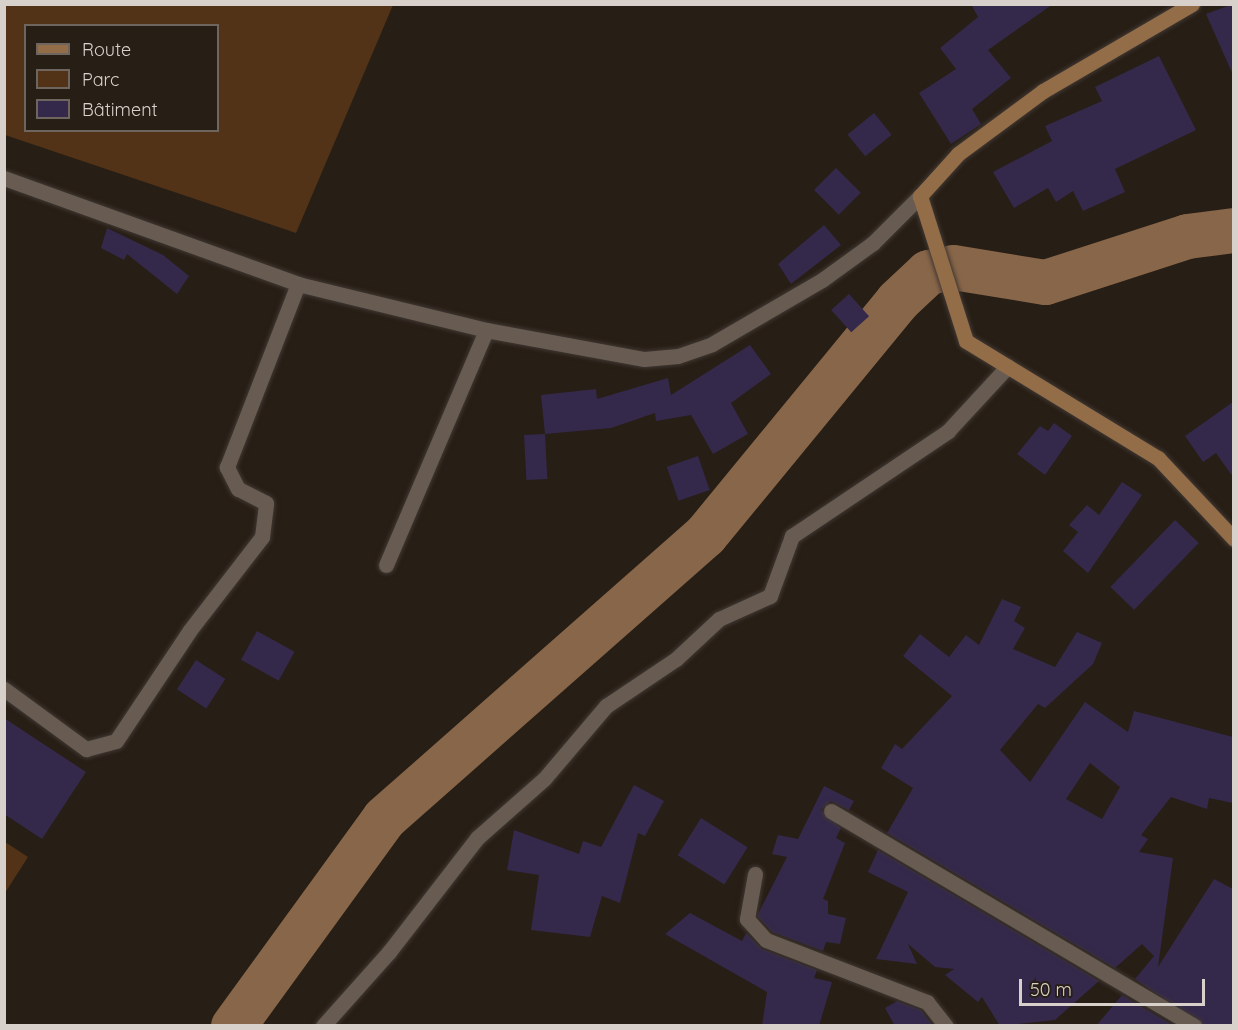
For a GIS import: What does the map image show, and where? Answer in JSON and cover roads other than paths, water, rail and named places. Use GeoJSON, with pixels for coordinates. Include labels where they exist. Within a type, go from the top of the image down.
{"type":"FeatureCollection","features":[{"type":"Feature","properties":{"kind":"street"},"geometry":{"type":"LineString","coordinates":[[4,178],[298,284],[486,330],[644,359],[678,356],[712,344],[822,280],[873,243],[958,154],[1043,91],[1186,6]]}},
{"type":"Feature","properties":{"kind":"street"},"geometry":{"type":"LineString","coordinates":[[920,196],[966,341],[1112,427],[1158,458],[1233,539]]}},
{"type":"Feature","properties":{"kind":"street"},"geometry":{"type":"LineString","coordinates":[[4,688],[86,749],[116,741],[261,537],[266,503],[238,489],[227,467],[298,284]]}},
{"type":"Feature","properties":{"kind":"street"},"geometry":{"type":"LineString","coordinates":[[386,565],[486,330]]}},
{"type":"Feature","properties":{"kind":"street"},"geometry":{"type":"LineString","coordinates":[[323,1026],[389,952],[477,838],[544,779],[606,706],[676,659],[719,619],[770,596],[792,536],[948,431],[1008,366]]}},
{"type":"Feature","properties":{"kind":"street"},"geometry":{"type":"LineString","coordinates":[[831,811],[1194,1026]]}},
{"type":"Feature","properties":{"kind":"street"},"geometry":{"type":"LineString","coordinates":[[755,874],[747,919],[766,940],[927,1002],[946,1026]]}},
{"type":"Feature","properties":{"kind":"waterway"},"geometry":{"type":"LineString","coordinates":[[233,1026],[384,818],[705,535],[897,301],[928,272],[953,267],[1045,282],[1187,236],[1234,230]]}}]}
